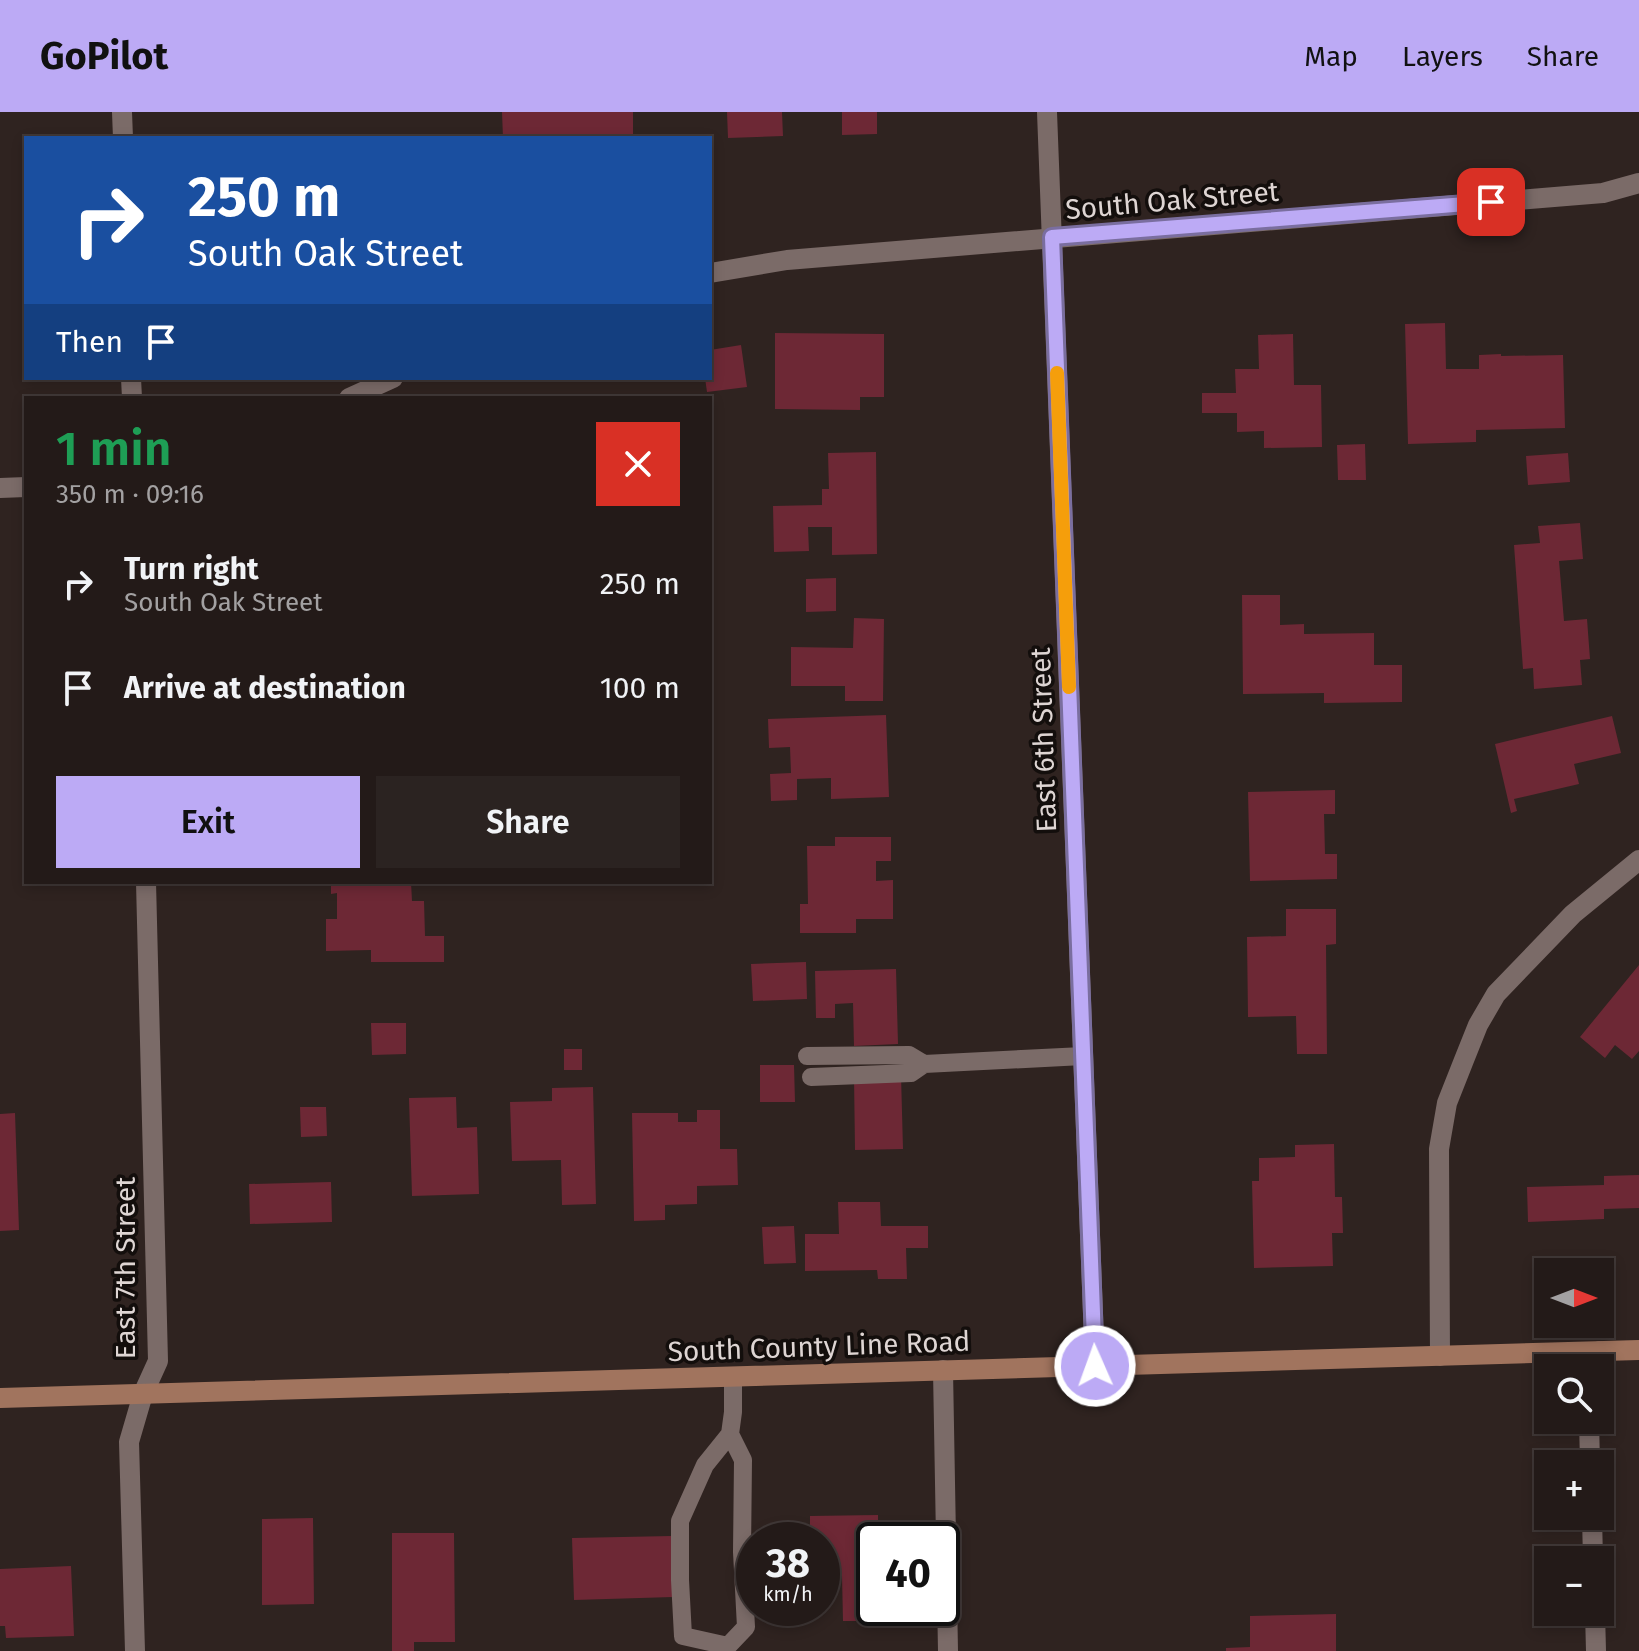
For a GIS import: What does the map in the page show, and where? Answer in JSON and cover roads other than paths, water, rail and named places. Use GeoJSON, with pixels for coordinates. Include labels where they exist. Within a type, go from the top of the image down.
{"type":"FeatureCollection","features":[{"type":"Feature","properties":{"kind":"main road","name":"South County Line Road"},"geometry":{"type":"LineString","coordinates":[[1614,1356],[1639,1350]]}},
{"type":"Feature","properties":{"kind":"main road","name":"South County Line Road"},"geometry":{"type":"LineString","coordinates":[[0,1398],[1440,1356],[1534,1358]]}},
{"type":"Feature","properties":{"kind":"street"},"geometry":{"type":"LineString","coordinates":[[122,112],[123,136]]}},
{"type":"Feature","properties":{"kind":"street","name":"East 6th Street"},"geometry":{"type":"LineString","coordinates":[[1047,112],[1095,1366]]}},
{"type":"Feature","properties":{"kind":"street","name":"South Oak Street"},"geometry":{"type":"LineString","coordinates":[[712,273],[787,260],[1603,193],[1639,183]]}},
{"type":"Feature","properties":{"kind":"street"},"geometry":{"type":"LineString","coordinates":[[353,396],[389,380]]}},
{"type":"Feature","properties":{"kind":"street"},"geometry":{"type":"LineString","coordinates":[[0,488],[24,487]]}},
{"type":"Feature","properties":{"kind":"street"},"geometry":{"type":"LineString","coordinates":[[1440,1356],[1439,1149],[1447,1103],[1478,1025],[1496,994],[1573,914],[1639,860]]}},
{"type":"Feature","properties":{"kind":"street","name":"East 7th Street"},"geometry":{"type":"LineString","coordinates":[[135,1651],[129,1442],[143,1394],[158,1361],[146,884]]}},
{"type":"Feature","properties":{"kind":"street"},"geometry":{"type":"LineString","coordinates":[[943,1370],[948,1651]]}},
{"type":"Feature","properties":{"kind":"street"},"geometry":{"type":"LineString","coordinates":[[1595,1626],[1596,1651]]}},
{"type":"Feature","properties":{"kind":"lane"},"geometry":{"type":"LineString","coordinates":[[807,1056],[909,1055],[924,1064]]}},
{"type":"Feature","properties":{"kind":"lane"},"geometry":{"type":"LineString","coordinates":[[811,1077],[911,1073],[924,1064],[1083,1056]]}},
{"type":"Feature","properties":{"kind":"lane"},"geometry":{"type":"LineString","coordinates":[[730,1434],[743,1460],[742,1552],[746,1627],[728,1646],[683,1636],[680,1521],[705,1465],[730,1434],[733,1377]]}}]}
